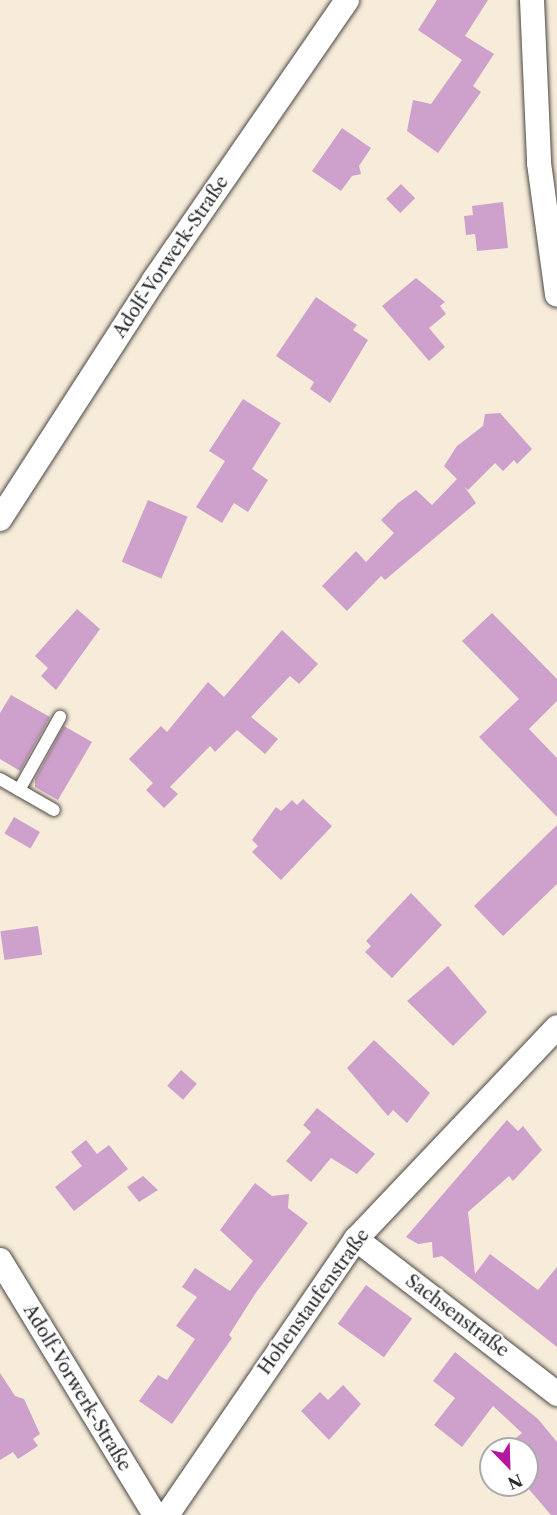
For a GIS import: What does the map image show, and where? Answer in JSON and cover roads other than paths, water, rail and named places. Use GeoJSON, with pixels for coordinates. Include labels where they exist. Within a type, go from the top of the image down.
{"type":"FeatureCollection","features":[{"type":"Feature","properties":{"kind":"street","name":"Adolf-Vorwerk-Straße"},"geometry":{"type":"LineString","coordinates":[[0,519],[154,280],[347,0]]}},
{"type":"Feature","properties":{"kind":"street"},"geometry":{"type":"LineString","coordinates":[[532,0],[539,163],[557,295]]}},
{"type":"Feature","properties":{"kind":"street","name":"Hohenstaufenstraße"},"geometry":{"type":"LineString","coordinates":[[167,1515],[356,1239],[557,1027]]}},
{"type":"Feature","properties":{"kind":"street","name":"Sachsenstraße"},"geometry":{"type":"LineString","coordinates":[[356,1239],[557,1394]]}},
{"type":"Feature","properties":{"kind":"street","name":"Adolf-Vorwerk-Straße"},"geometry":{"type":"LineString","coordinates":[[0,1260],[155,1515]]}},
{"type":"Feature","properties":{"kind":"lane"},"geometry":{"type":"LineString","coordinates":[[19,790],[60,717]]}},
{"type":"Feature","properties":{"kind":"lane"},"geometry":{"type":"LineString","coordinates":[[0,779],[54,810]]}}]}
